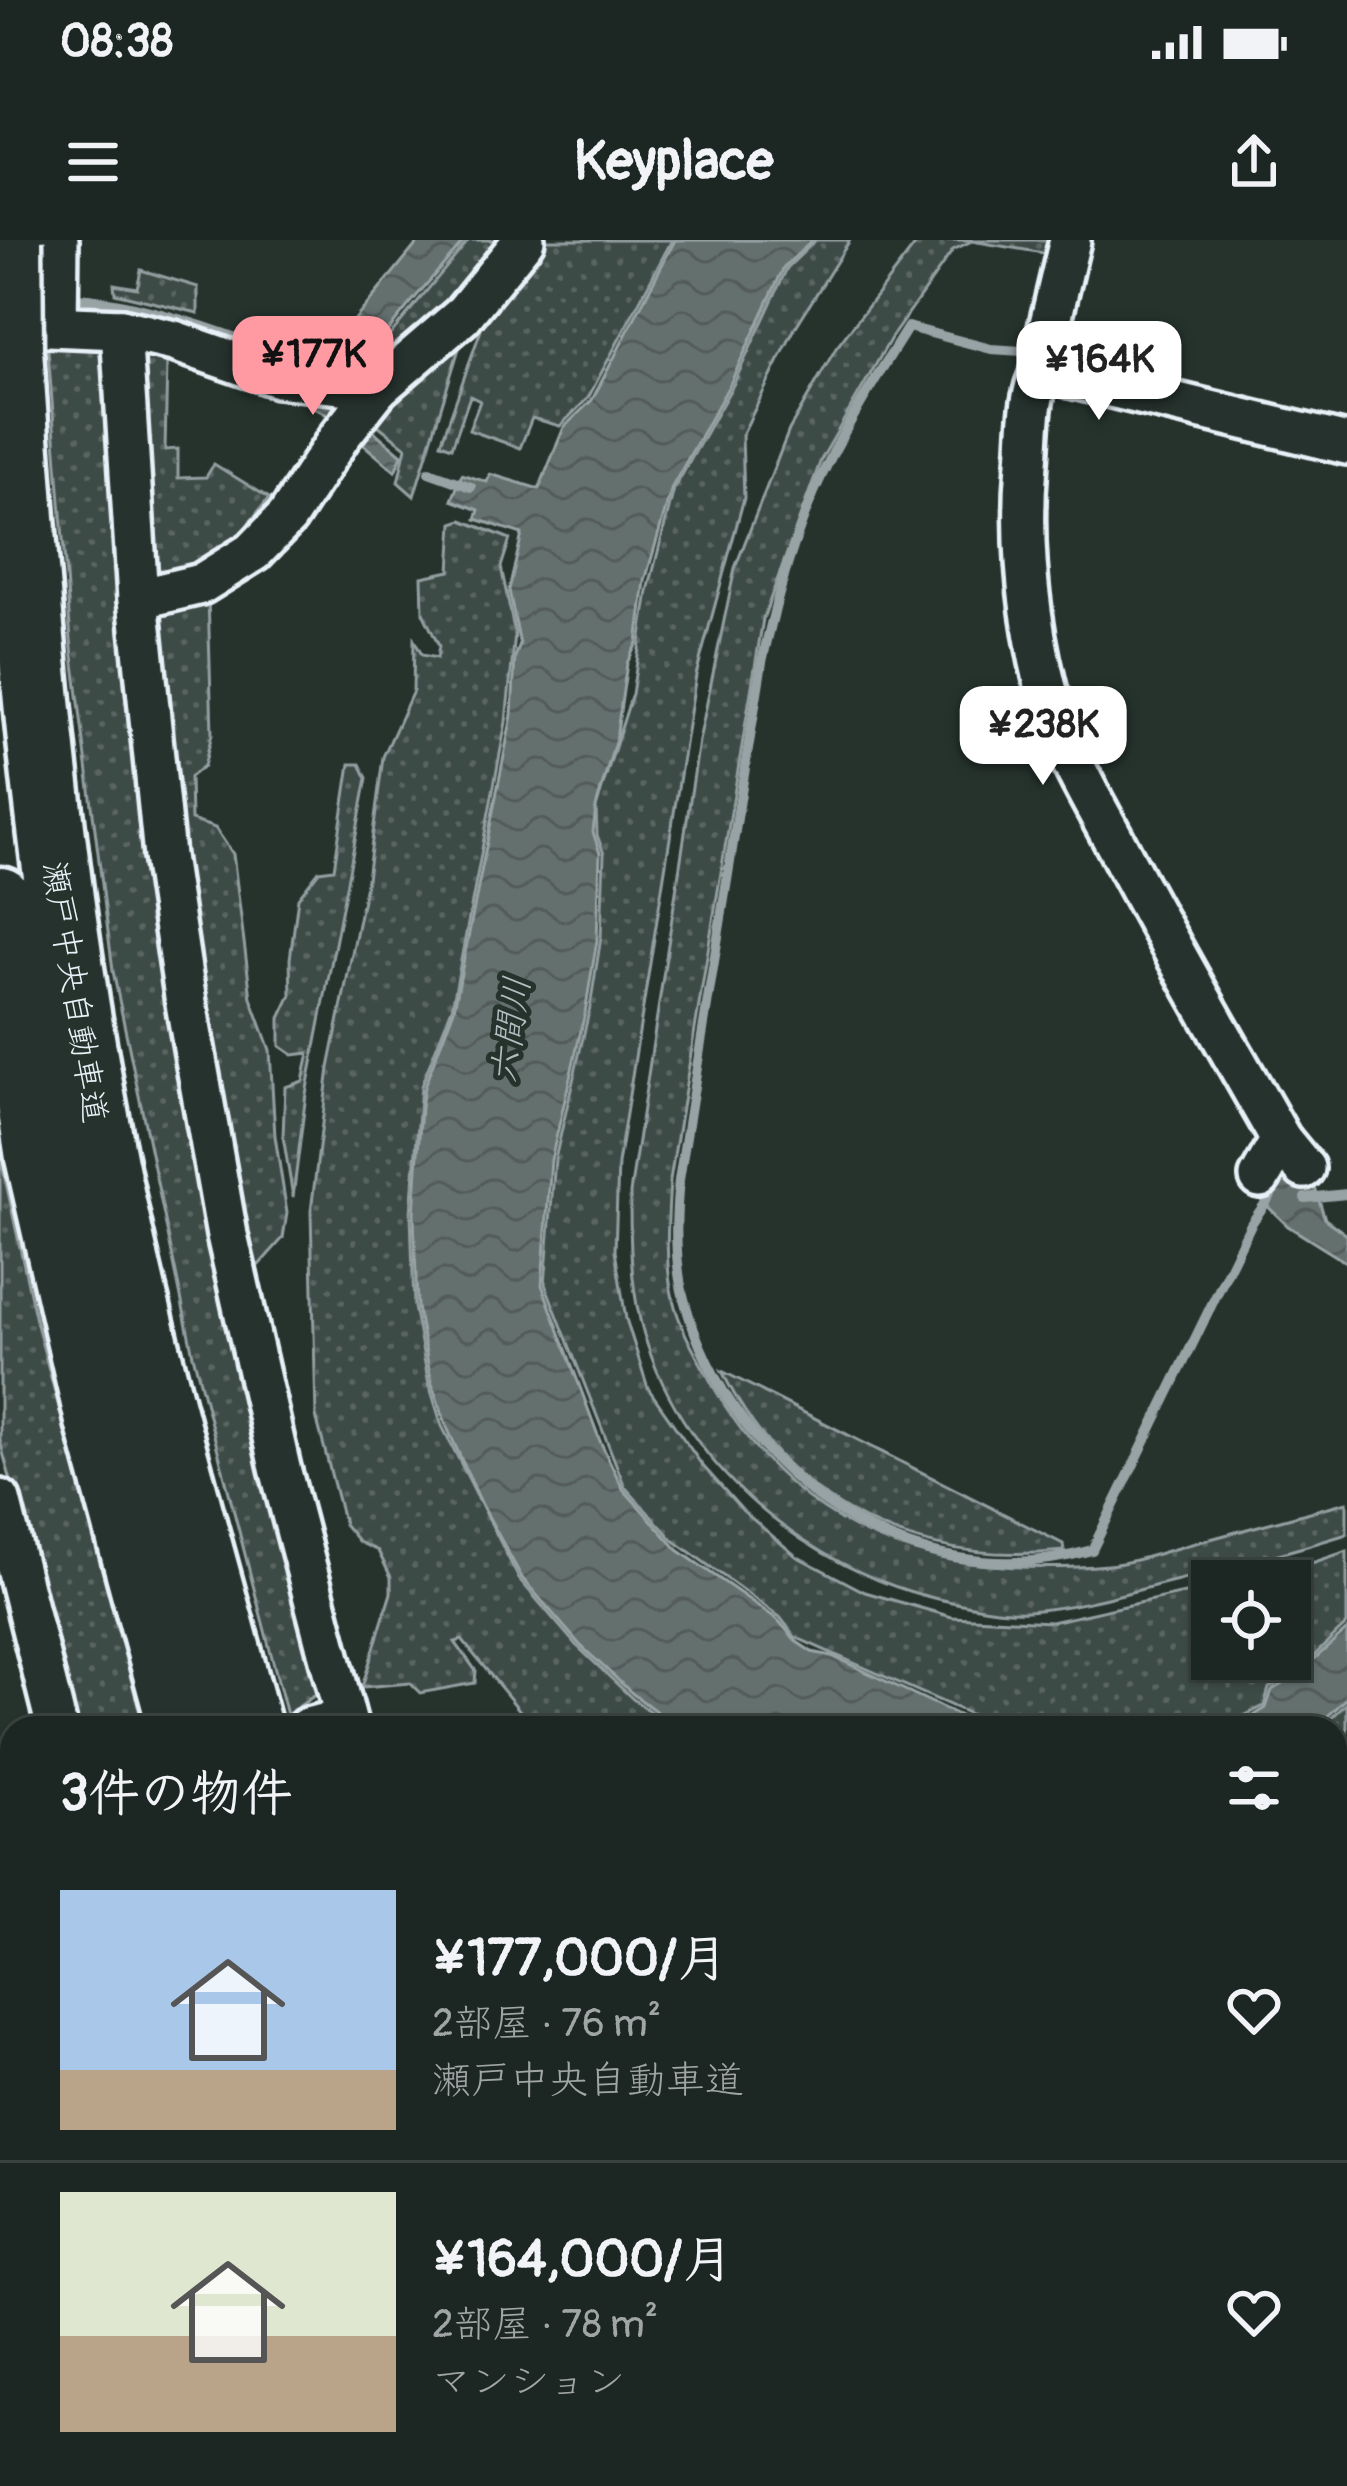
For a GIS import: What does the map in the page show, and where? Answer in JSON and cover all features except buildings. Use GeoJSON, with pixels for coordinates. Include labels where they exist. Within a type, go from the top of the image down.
{"type":"FeatureCollection","features":[{"type":"Feature","properties":{"kind":"highway","name":"瀬戸中央自動車道"},"geometry":{"type":"LineString","coordinates":[[8,240],[36,318],[24,581],[48,794],[97,1129],[160,1403],[245,1716]]}},
{"type":"Feature","properties":{"kind":"highway","name":"瀬戸中央自動車道"},"geometry":{"type":"LineString","coordinates":[[0,901],[44,1178],[99,1420],[179,1716]]}},
{"type":"Feature","properties":{"kind":"street"},"geometry":{"type":"LineString","coordinates":[[58,240],[36,318],[174,341],[359,405]]}},
{"type":"Feature","properties":{"kind":"street"},"geometry":{"type":"LineString","coordinates":[[138,599],[201,584],[254,550],[287,518],[359,405],[462,316],[524,240]]}},
{"type":"Feature","properties":{"kind":"street"},"geometry":{"type":"LineString","coordinates":[[1070,240],[1046,341],[1050,359],[1070,377],[1347,444]]}},
{"type":"Feature","properties":{"kind":"street"},"geometry":{"type":"LineString","coordinates":[[121,329],[138,599],[164,856],[208,1137],[331,1716]]}},
{"type":"Feature","properties":{"kind":"street"},"geometry":{"type":"LineString","coordinates":[[1050,359],[1038,374],[1033,402],[1025,487],[1025,560],[1052,710],[1075,767],[1126,864],[1293,1154],[1259,1178]]}},
{"type":"Feature","properties":{"kind":"street"},"geometry":{"type":"LineString","coordinates":[[0,1499],[54,1716]]}},
{"type":"Feature","properties":{"kind":"green space"},"geometry":{"type":"Polygon","coordinates":[[[469,240],[512,240],[388,363],[364,366],[469,240]]]}},
{"type":"Feature","properties":{"kind":"green space"},"geometry":{"type":"Polygon","coordinates":[[[538,240],[672,240],[588,398],[560,426],[532,418],[520,448],[469,430],[480,401],[470,396],[452,447],[441,443],[489,307],[538,240]]]}},
{"type":"Feature","properties":{"kind":"green space"},"geometry":{"type":"Polygon","coordinates":[[[816,240],[850,240],[795,328],[742,435],[744,498],[696,675],[618,1164],[615,1251],[626,1319],[648,1388],[702,1465],[743,1511],[796,1556],[865,1592],[952,1617],[1051,1622],[1191,1592],[1191,1680],[1283,1680],[1269,1688],[1264,1706],[1244,1716],[975,1716],[795,1637],[780,1617],[673,1540],[625,1487],[545,1284],[555,1159],[601,937],[604,854],[597,835],[596,807],[632,694],[648,591],[674,489],[734,383],[787,268],[816,240]]]}},
{"type":"Feature","properties":{"kind":"green space"},"geometry":{"type":"Polygon","coordinates":[[[919,240],[1057,240],[1055,255],[972,241],[953,250],[891,338],[821,460],[763,619],[670,1180],[668,1270],[684,1332],[746,1436],[786,1480],[830,1513],[878,1538],[930,1555],[986,1565],[1108,1565],[1347,1502],[1347,1534],[1255,1560],[1191,1560],[1191,1577],[1062,1607],[1008,1611],[947,1601],[845,1565],[754,1503],[683,1420],[657,1372],[640,1320],[632,1272],[630,1193],[699,741],[735,568],[789,430],[836,348],[919,240]]]}},
{"type":"Feature","properties":{"kind":"green space"},"geometry":{"type":"Polygon","coordinates":[[[141,270],[198,287],[198,313],[115,293],[114,284],[137,288],[141,270]]]}},
{"type":"Feature","properties":{"kind":"green space"},"geometry":{"type":"Polygon","coordinates":[[[464,332],[414,496],[398,482],[406,447],[374,422],[407,382],[464,332]]]}},
{"type":"Feature","properties":{"kind":"green space"},"geometry":{"type":"Polygon","coordinates":[[[47,338],[105,350],[122,574],[322,1677],[315,1695],[287,1715],[193,1355],[113,971],[71,640],[47,338]]]}},
{"type":"Feature","properties":{"kind":"green space"},"geometry":{"type":"Polygon","coordinates":[[[141,354],[167,362],[165,450],[178,449],[178,478],[206,477],[214,464],[269,498],[245,528],[205,563],[151,579],[141,354]]]}},
{"type":"Feature","properties":{"kind":"green space"},"geometry":{"type":"Polygon","coordinates":[[[462,520],[510,539],[501,567],[515,634],[506,722],[452,1008],[421,1086],[411,1213],[414,1307],[442,1426],[519,1579],[576,1645],[656,1716],[524,1716],[462,1640],[455,1642],[476,1671],[475,1683],[420,1693],[410,1683],[362,1687],[391,1593],[391,1577],[378,1551],[359,1542],[344,1524],[316,1416],[311,1211],[329,1068],[367,879],[383,757],[413,691],[414,640],[422,655],[437,658],[439,646],[423,613],[422,577],[450,571],[453,523],[462,520]]]}},
{"type":"Feature","properties":{"kind":"green space"},"geometry":{"type":"Polygon","coordinates":[[[208,596],[212,734],[204,766],[190,777],[191,820],[215,828],[233,854],[251,998],[270,1050],[275,1136],[287,1213],[283,1238],[259,1265],[252,1265],[177,843],[156,614],[208,596]]]}},
{"type":"Feature","properties":{"kind":"green space"},"geometry":{"type":"Polygon","coordinates":[[[350,764],[360,764],[367,778],[306,1094],[293,1197],[283,1136],[285,1087],[303,1081],[309,1053],[293,1055],[280,1046],[280,1018],[291,995],[298,898],[319,871],[334,869],[350,764]]]}},
{"type":"Feature","properties":{"kind":"green space"},"geometry":{"type":"Polygon","coordinates":[[[0,1155],[36,1321],[141,1716],[77,1716],[0,1440],[0,1155]]]}},
{"type":"Feature","properties":{"kind":"green space"},"geometry":{"type":"Polygon","coordinates":[[[722,1371],[1063,1544],[1064,1551],[957,1549],[908,1537],[862,1518],[820,1492],[782,1459],[722,1371]]]}},
{"type":"Feature","properties":{"kind":"green space"},"geometry":{"type":"Polygon","coordinates":[[[1347,1551],[1347,1624],[1311,1659],[1311,1563],[1347,1551]]]}},
{"type":"Feature","properties":{"kind":"water"},"geometry":{"type":"Polygon","coordinates":[[[420,240],[465,240],[375,348],[348,392],[345,407],[402,455],[395,471],[332,418],[278,386],[300,357],[317,366],[420,240]]]}},
{"type":"Feature","properties":{"kind":"water","name":"六間川"},"geometry":{"type":"Polygon","coordinates":[[[675,240],[813,240],[784,267],[731,382],[672,487],[645,581],[637,643],[627,663],[616,739],[596,807],[593,832],[600,853],[597,940],[551,1160],[542,1285],[600,1441],[623,1489],[678,1550],[777,1619],[812,1652],[832,1656],[960,1716],[662,1716],[580,1645],[522,1578],[482,1505],[432,1384],[417,1307],[414,1214],[421,1108],[424,1087],[454,1009],[512,715],[515,657],[520,645],[509,590],[522,534],[476,519],[479,510],[452,500],[462,474],[487,482],[490,474],[539,489],[564,427],[592,400],[675,240]]]}},
{"type":"Feature","properties":{"kind":"water"},"geometry":{"type":"Polygon","coordinates":[[[1268,1176],[1312,1178],[1325,1219],[1347,1235],[1347,1263],[1288,1226],[1256,1195],[1268,1176]]]}},
{"type":"Feature","properties":{"kind":"water"},"geometry":{"type":"Polygon","coordinates":[[[1347,1630],[1347,1698],[1328,1716],[1253,1716],[1266,1708],[1272,1690],[1290,1680],[1311,1680],[1311,1662],[1347,1630]]]}},
{"type":"Feature","properties":{"kind":"waterway"},"geometry":{"type":"LineString","coordinates":[[63,297],[151,311],[299,363]]}},
{"type":"Feature","properties":{"kind":"waterway"},"geometry":{"type":"LineString","coordinates":[[1022,351],[991,349],[908,327],[836,447],[797,536],[762,662],[679,1180],[676,1240],[684,1299],[708,1362],[742,1420],[786,1470],[838,1510],[896,1540],[958,1558],[1024,1562],[1092,1550],[1251,1224],[1271,1195]]}},
{"type":"Feature","properties":{"kind":"waterway"},"geometry":{"type":"LineString","coordinates":[[429,472],[471,487]]}},
{"type":"Feature","properties":{"kind":"waterway"},"geometry":{"type":"LineString","coordinates":[[1305,1198],[1347,1194]]}}]}
